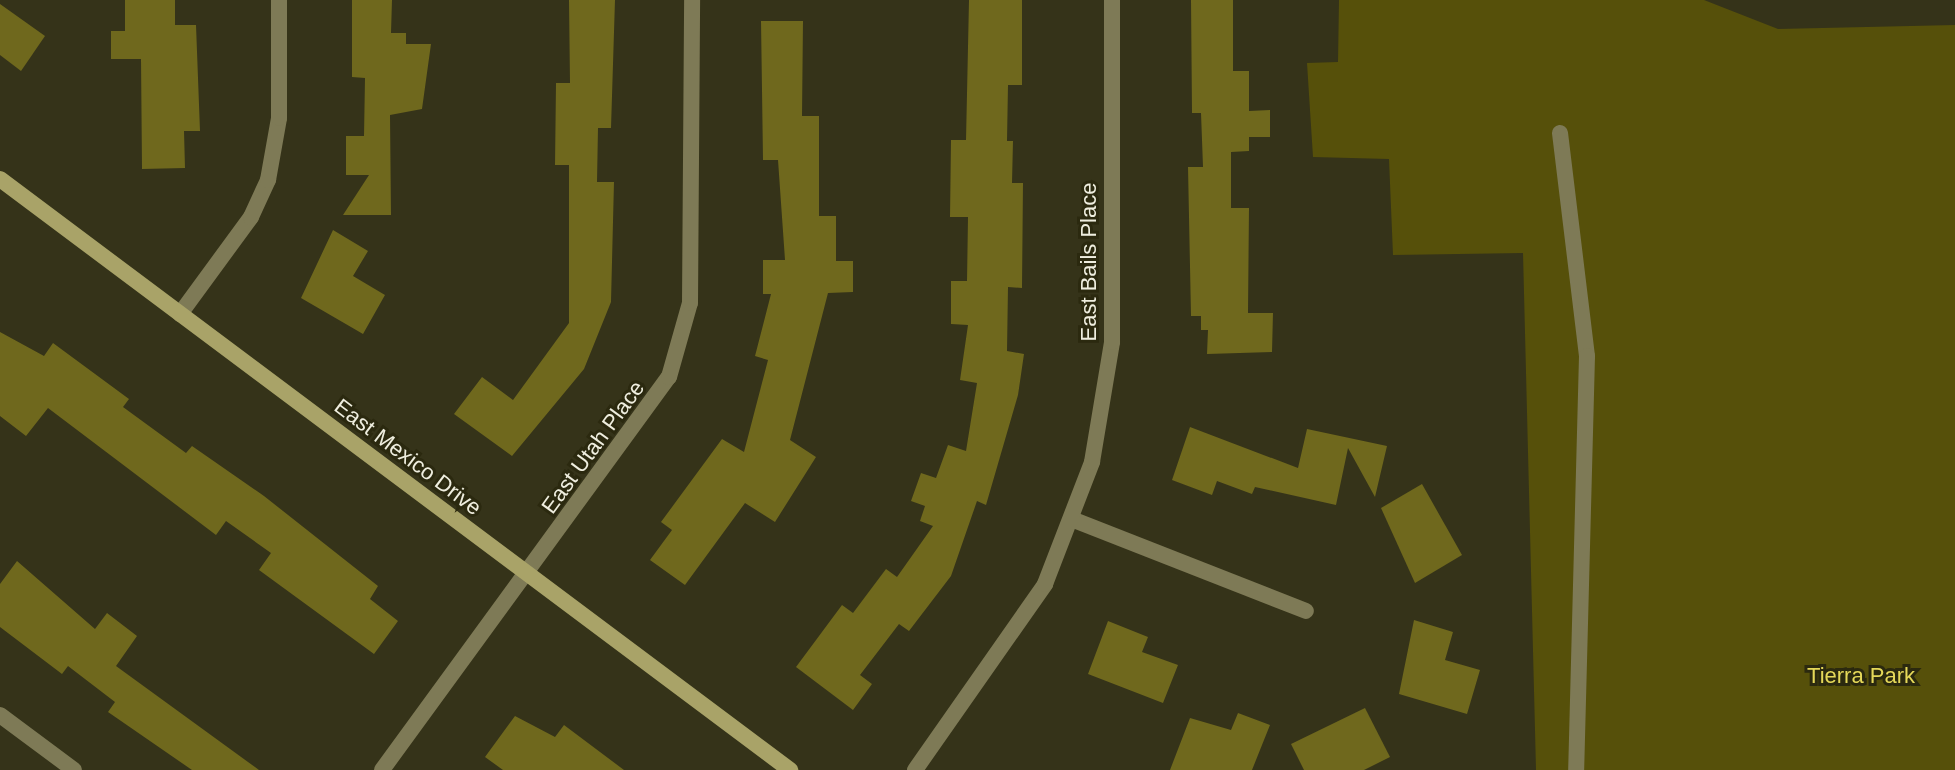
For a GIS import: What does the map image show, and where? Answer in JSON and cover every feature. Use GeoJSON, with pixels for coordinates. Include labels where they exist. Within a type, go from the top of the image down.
{"type":"FeatureCollection","features":[{"type":"Feature","properties":{"kind":"street"},"geometry":{"type":"LineString","coordinates":[[180,314],[251,217],[268,180],[279,118],[279,0]]}},
{"type":"Feature","properties":{"kind":"street","name":"East Utah Place"},"geometry":{"type":"LineString","coordinates":[[382,770],[650,411],[682,341],[691,274],[692,0]]}},
{"type":"Feature","properties":{"kind":"street","name":"East Bails Place"},"geometry":{"type":"LineString","coordinates":[[915,770],[1014,637],[1074,520],[1099,432],[1112,342],[1112,0]]}},
{"type":"Feature","properties":{"kind":"street"},"geometry":{"type":"LineString","coordinates":[[1560,133],[1587,356],[1576,770]]}},
{"type":"Feature","properties":{"kind":"street","name":"East Mexico Drive"},"geometry":{"type":"LineString","coordinates":[[0,179],[790,770]]}},
{"type":"Feature","properties":{"kind":"street"},"geometry":{"type":"LineString","coordinates":[[1074,520],[1306,611]]}},
{"type":"Feature","properties":{"kind":"street"},"geometry":{"type":"LineString","coordinates":[[0,715],[74,770]]}},
{"type":"Feature","properties":{"kind":"green space","name":"Tierra Park"},"geometry":{"type":"Polygon","coordinates":[[[1339,0],[1704,0],[1778,29],[1955,25],[1955,770],[1536,770],[1523,253],[1393,255],[1389,159],[1313,157],[1307,63],[1338,62],[1339,0]]]}},
{"type":"Feature","properties":{"kind":"building"},"geometry":{"type":"Polygon","coordinates":[[[125,0],[175,0],[175,25],[196,25],[200,131],[184,131],[185,168],[142,169],[141,59],[111,59],[111,31],[125,31],[125,0]]]}},
{"type":"Feature","properties":{"kind":"building"},"geometry":{"type":"Polygon","coordinates":[[[352,0],[392,0],[391,33],[406,33],[406,44],[431,44],[422,109],[390,115],[391,215],[343,215],[369,175],[346,175],[346,136],[364,136],[365,78],[352,77],[352,0]]]}},
{"type":"Feature","properties":{"kind":"building"},"geometry":{"type":"Polygon","coordinates":[[[569,0],[615,0],[611,128],[598,128],[597,182],[614,182],[611,302],[584,369],[512,456],[454,414],[482,377],[513,400],[569,323],[569,165],[555,165],[556,83],[570,83],[569,0]]]}},
{"type":"Feature","properties":{"kind":"building"},"geometry":{"type":"Polygon","coordinates":[[[969,0],[1022,0],[1022,85],[1008,85],[1007,141],[1013,141],[1012,183],[1023,183],[1022,288],[1008,287],[1007,351],[1024,354],[1018,395],[986,505],[977,501],[951,576],[909,631],[899,624],[860,675],[872,684],[853,710],[796,667],[842,605],[853,613],[886,569],[897,577],[933,526],[920,521],[925,506],[911,501],[921,473],[936,478],[948,445],[966,451],[977,383],[960,380],[968,325],[951,324],[951,281],[967,281],[968,217],[950,217],[951,140],[966,140],[969,0]]]}},
{"type":"Feature","properties":{"kind":"building"},"geometry":{"type":"Polygon","coordinates":[[[1191,0],[1233,0],[1233,71],[1249,71],[1249,111],[1270,110],[1270,137],[1249,137],[1249,151],[1231,152],[1231,208],[1249,208],[1248,313],[1273,313],[1272,352],[1207,354],[1208,330],[1201,330],[1201,316],[1191,316],[1188,167],[1203,167],[1201,113],[1192,113],[1191,0]]]}},
{"type":"Feature","properties":{"kind":"building"},"geometry":{"type":"Polygon","coordinates":[[[0,4],[45,36],[21,71],[0,55],[0,4]]]}},
{"type":"Feature","properties":{"kind":"building"},"geometry":{"type":"Polygon","coordinates":[[[761,21],[803,21],[802,116],[819,116],[819,216],[836,216],[836,261],[853,261],[853,292],[828,293],[790,440],[816,457],[775,522],[745,503],[685,585],[650,560],[672,530],[661,522],[722,439],[744,452],[768,360],[755,356],[771,294],[763,294],[763,260],[785,260],[778,160],[763,160],[761,21]]]}},
{"type":"Feature","properties":{"kind":"building"},"geometry":{"type":"Polygon","coordinates":[[[333,230],[368,251],[353,276],[385,295],[363,334],[301,298],[333,230]]]}},
{"type":"Feature","properties":{"kind":"building"},"geometry":{"type":"Polygon","coordinates":[[[0,332],[44,356],[53,343],[129,399],[123,407],[186,453],[192,446],[264,496],[378,586],[370,599],[398,621],[374,654],[259,570],[271,553],[226,521],[216,535],[48,408],[26,436],[0,416],[0,332]]]}},
{"type":"Feature","properties":{"kind":"building"},"geometry":{"type":"Polygon","coordinates":[[[1190,427],[1298,468],[1307,429],[1387,446],[1375,497],[1348,448],[1336,505],[1255,487],[1252,494],[1217,481],[1212,495],[1172,480],[1190,427]]]}},
{"type":"Feature","properties":{"kind":"building"},"geometry":{"type":"Polygon","coordinates":[[[1422,484],[1462,555],[1415,583],[1381,508],[1422,484]]]}},
{"type":"Feature","properties":{"kind":"building"},"geometry":{"type":"Polygon","coordinates":[[[17,561],[95,629],[107,613],[137,636],[116,666],[259,770],[192,770],[108,712],[115,702],[68,666],[62,674],[0,627],[0,584],[17,561]]]}},
{"type":"Feature","properties":{"kind":"building"},"geometry":{"type":"Polygon","coordinates":[[[1414,620],[1453,632],[1445,660],[1480,670],[1467,714],[1399,694],[1414,620]]]}},
{"type":"Feature","properties":{"kind":"building"},"geometry":{"type":"Polygon","coordinates":[[[1108,621],[1148,637],[1142,652],[1178,665],[1163,703],[1088,674],[1108,621]]]}},
{"type":"Feature","properties":{"kind":"building"},"geometry":{"type":"Polygon","coordinates":[[[1365,708],[1390,757],[1364,770],[1304,770],[1291,744],[1365,708]]]}},
{"type":"Feature","properties":{"kind":"building"},"geometry":{"type":"Polygon","coordinates":[[[1238,713],[1270,725],[1252,770],[1170,770],[1190,718],[1231,730],[1238,713]]]}},
{"type":"Feature","properties":{"kind":"building"},"geometry":{"type":"Polygon","coordinates":[[[515,716],[555,737],[564,725],[624,770],[503,770],[485,757],[515,716]]]}}]}
